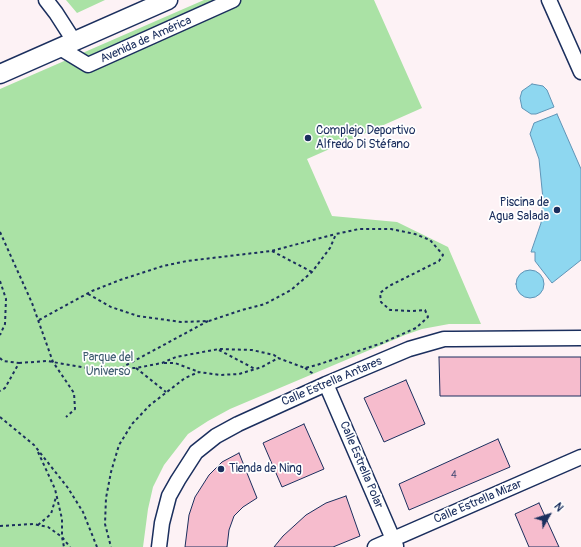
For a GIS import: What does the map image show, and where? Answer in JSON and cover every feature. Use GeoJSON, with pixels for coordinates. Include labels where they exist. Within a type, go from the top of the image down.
{"type":"FeatureCollection","features":[{"type":"Feature","properties":{"kind":"main road"},"geometry":{"type":"LineString","coordinates":[[0,74],[68,40],[138,0]]}},
{"type":"Feature","properties":{"kind":"main road"},"geometry":{"type":"LineString","coordinates":[[0,61],[68,40],[168,0]]}},
{"type":"Feature","properties":{"kind":"street"},"geometry":{"type":"LineString","coordinates":[[46,0],[56,13],[68,40]]}},
{"type":"Feature","properties":{"kind":"street","name":"Avenida de América"},"geometry":{"type":"LineString","coordinates":[[68,40],[88,65],[233,0]]}},
{"type":"Feature","properties":{"kind":"street"},"geometry":{"type":"LineString","coordinates":[[549,0],[578,56],[581,72]]}},
{"type":"Feature","properties":{"kind":"street","name":"Calle Estrella Antares"},"geometry":{"type":"LineString","coordinates":[[159,547],[162,523],[169,496],[178,480],[196,452],[216,436],[238,424],[326,384],[409,349],[444,339],[543,337],[581,338]]}},
{"type":"Feature","properties":{"kind":"street","name":"Calle Estrella Polar"},"geometry":{"type":"LineString","coordinates":[[326,384],[395,543]]}},
{"type":"Feature","properties":{"kind":"street","name":"Calle Estrella Mizar"},"geometry":{"type":"LineString","coordinates":[[375,547],[395,543],[581,457]]}},
{"type":"Feature","properties":{"kind":"path"},"geometry":{"type":"LineString","coordinates":[[39,320],[88,294],[120,280],[187,260],[271,251],[359,229],[391,229],[416,234],[430,240],[443,255],[439,261],[389,286],[380,293],[381,302],[390,310],[425,310],[428,317],[416,328],[382,343],[305,368]]}},
{"type":"Feature","properties":{"kind":"path"},"geometry":{"type":"LineString","coordinates":[[0,232],[39,320],[53,362],[74,393],[75,409],[66,417]]}},
{"type":"Feature","properties":{"kind":"path"},"geometry":{"type":"LineString","coordinates":[[120,369],[209,321],[265,304],[291,290],[312,272],[330,248],[336,234]]}},
{"type":"Feature","properties":{"kind":"path"},"geometry":{"type":"LineString","coordinates":[[271,251],[312,272]]}},
{"type":"Feature","properties":{"kind":"path"},"geometry":{"type":"LineString","coordinates":[[0,281],[6,299],[5,324],[0,335]]}},
{"type":"Feature","properties":{"kind":"path"},"geometry":{"type":"LineString","coordinates":[[88,294],[111,307],[138,316],[181,322],[209,321]]}},
{"type":"Feature","properties":{"kind":"path"},"geometry":{"type":"LineString","coordinates":[[162,363],[176,357],[219,349],[252,350],[274,355],[278,358],[305,368],[312,373],[313,376]]}},
{"type":"Feature","properties":{"kind":"path"},"geometry":{"type":"LineString","coordinates":[[219,349],[255,369]]}},
{"type":"Feature","properties":{"kind":"path"},"geometry":{"type":"LineString","coordinates":[[0,358],[3,361],[47,361],[88,368],[120,369],[136,368],[162,363],[175,363],[199,372],[220,375],[239,374],[262,367],[278,358]]}},
{"type":"Feature","properties":{"kind":"path"},"geometry":{"type":"LineString","coordinates":[[0,391],[5,388],[19,362]]}},
{"type":"Feature","properties":{"kind":"path"},"geometry":{"type":"LineString","coordinates":[[136,368],[166,392]]}},
{"type":"Feature","properties":{"kind":"path"},"geometry":{"type":"LineString","coordinates":[[111,547],[105,524],[106,498],[111,472],[119,445],[136,419],[150,405],[185,378],[199,372]]}},
{"type":"Feature","properties":{"kind":"path"},"geometry":{"type":"LineString","coordinates":[[0,417],[36,447],[68,488],[83,512],[97,547]]}},
{"type":"Feature","properties":{"kind":"path"},"geometry":{"type":"LineString","coordinates":[[36,447],[44,463],[56,496],[62,519],[62,538],[64,547]]}},
{"type":"Feature","properties":{"kind":"path"},"geometry":{"type":"LineString","coordinates":[[38,525],[51,514],[56,496]]}},
{"type":"Feature","properties":{"kind":"path"},"geometry":{"type":"LineString","coordinates":[[0,526],[38,525],[48,527],[62,538],[70,547]]}},
{"type":"Feature","properties":{"kind":"green space"},"geometry":{"type":"Polygon","coordinates":[[[66,0],[105,0],[77,13],[66,0]]]}},
{"type":"Feature","properties":{"kind":"green space","name":"Parque del Universo"},"geometry":{"type":"Polygon","coordinates":[[[204,0],[374,0],[422,108],[307,159],[332,216],[397,222],[448,247],[481,324],[449,324],[422,329],[405,335],[230,409],[188,434],[164,465],[153,487],[148,509],[143,547],[0,547],[0,89],[204,0]]]}},
{"type":"Feature","properties":{"kind":"water"},"geometry":{"type":"Polygon","coordinates":[[[532,84],[543,86],[547,90],[554,107],[536,114],[531,114],[522,108],[520,98],[522,91],[532,84]]]}},
{"type":"Feature","properties":{"kind":"water"},"geometry":{"type":"Polygon","coordinates":[[[557,114],[581,169],[581,260],[552,283],[535,261],[535,252],[531,252],[541,223],[543,199],[539,159],[530,134],[534,123],[557,114]]]}},
{"type":"Feature","properties":{"kind":"water"},"geometry":{"type":"Polygon","coordinates":[[[530,270],[540,274],[544,284],[540,294],[530,298],[520,294],[516,284],[520,274],[530,270]]]}},
{"type":"Feature","properties":{"kind":"building"},"geometry":{"type":"Polygon","coordinates":[[[439,357],[581,357],[581,396],[440,396],[439,357]]]}},
{"type":"Feature","properties":{"kind":"building"},"geometry":{"type":"Polygon","coordinates":[[[406,380],[425,424],[384,442],[364,398],[406,380]]]}},
{"type":"Feature","properties":{"kind":"building"},"geometry":{"type":"Polygon","coordinates":[[[304,424],[324,469],[282,487],[263,443],[304,424]]]}},
{"type":"Feature","properties":{"kind":"building"},"geometry":{"type":"Polygon","coordinates":[[[498,439],[510,467],[409,510],[399,484],[498,439]]]}},
{"type":"Feature","properties":{"kind":"building"},"geometry":{"type":"Polygon","coordinates":[[[239,453],[257,498],[243,507],[234,516],[229,530],[227,547],[185,547],[189,515],[195,497],[209,475],[222,462],[239,453]]]}},
{"type":"Feature","properties":{"kind":"building"},"geometry":{"type":"Polygon","coordinates":[[[346,496],[360,536],[333,547],[274,547],[283,536],[306,515],[326,503],[346,496]]]}},
{"type":"Feature","properties":{"kind":"building"},"geometry":{"type":"Polygon","coordinates":[[[539,503],[559,547],[529,547],[515,514],[539,503]]]}},
{"type":"Feature","properties":{"kind":"place","name":"Complejo Deportivo Alfredo Di Stéfano"},"geometry":{"type":"Point","coordinates":[308,138]}},
{"type":"Feature","properties":{"kind":"place","name":"Piscina de Agua Salada"},"geometry":{"type":"Point","coordinates":[557,210]}},
{"type":"Feature","properties":{"kind":"place","name":"Tienda de Ning"},"geometry":{"type":"Point","coordinates":[221,469]}}]}
